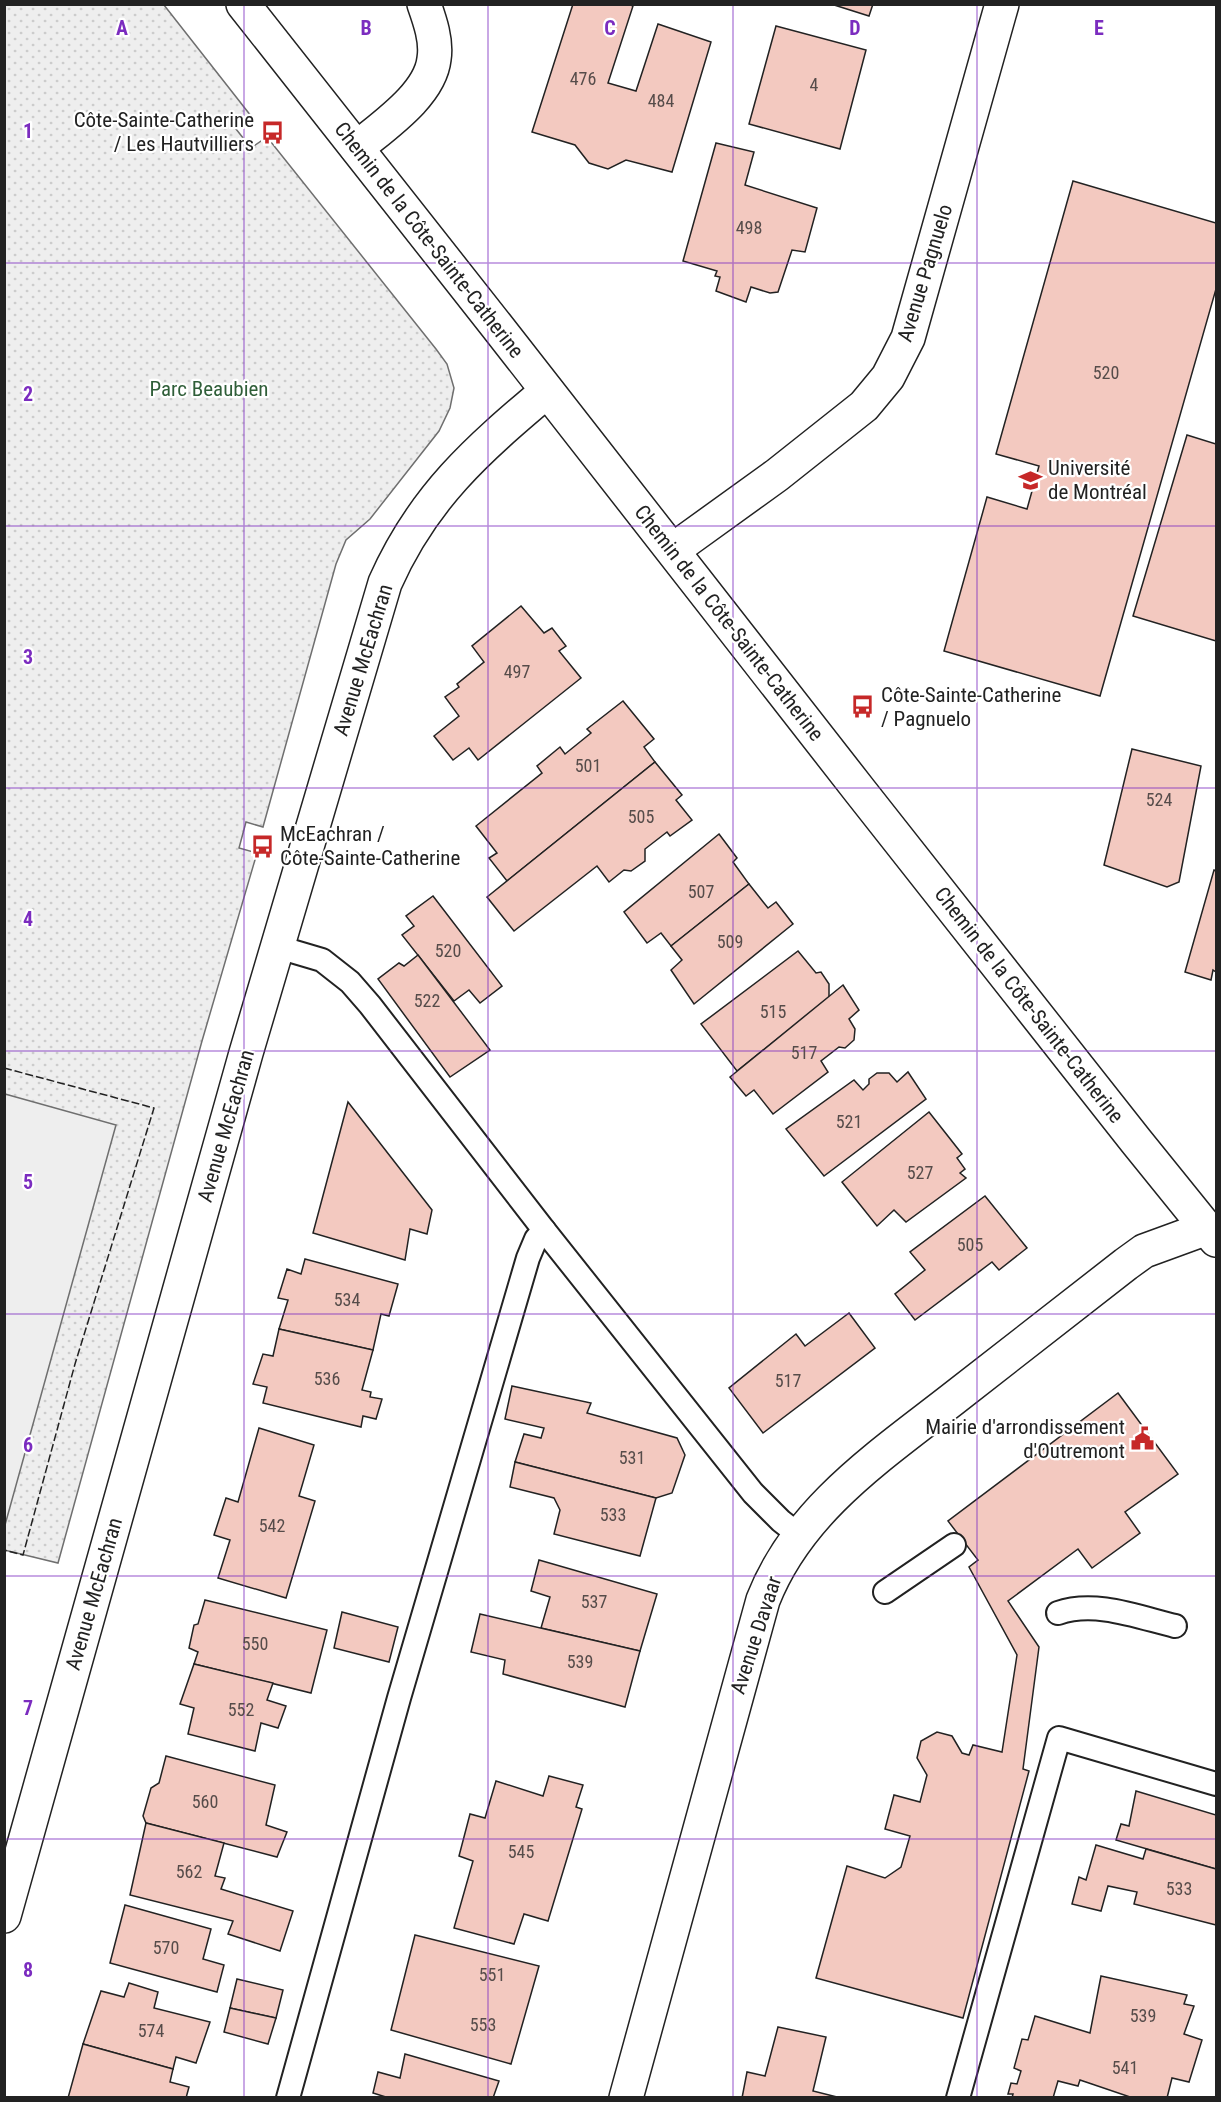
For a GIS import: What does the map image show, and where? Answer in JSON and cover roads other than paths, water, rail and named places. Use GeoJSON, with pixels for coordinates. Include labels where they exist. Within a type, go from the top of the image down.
{"type":"FeatureCollection","features":[{"type":"Feature","properties":{"kind":"street","name":"Chemin de la Côte-Sainte-Catherine"},"geometry":{"type":"LineString","coordinates":[[243,4],[1136,1141],[1213,1231]]}},
{"type":"Feature","properties":{"kind":"street"},"geometry":{"type":"LineString","coordinates":[[357,148],[408,104],[426,84],[435,51],[424,4]]}},
{"type":"Feature","properties":{"kind":"street","name":"Avenue Pagnuelo"},"geometry":{"type":"LineString","coordinates":[[673,550],[835,430],[864,406],[888,377],[908,338],[1002,4]]}},
{"type":"Feature","properties":{"kind":"street","name":"Avenue McEachran"},"geometry":{"type":"LineString","coordinates":[[4,1916],[278,947],[375,615],[392,566],[414,526],[452,478],[493,437],[547,391]]}},
{"type":"Feature","properties":{"kind":"street","name":"Avenue Davaar"},"geometry":{"type":"LineString","coordinates":[[626,2097],[763,1600],[771,1579],[798,1535],[820,1509],[875,1460],[1126,1264],[1144,1251],[1213,1231]]}},
{"type":"Feature","properties":{"kind":"lane"},"geometry":{"type":"LineString","coordinates":[[278,947],[322,960],[350,982],[753,1493],[798,1535]]}},
{"type":"Feature","properties":{"kind":"lane"},"geometry":{"type":"LineString","coordinates":[[288,2097],[399,1698],[528,1258],[536,1239],[544,1230]]}},
{"type":"Feature","properties":{"kind":"lane"},"geometry":{"type":"LineString","coordinates":[[885,1592],[954,1545]]}},
{"type":"Feature","properties":{"kind":"lane"},"geometry":{"type":"LineString","coordinates":[[1058,1613],[1078,1608],[1094,1608],[1175,1626]]}},
{"type":"Feature","properties":{"kind":"lane"},"geometry":{"type":"LineString","coordinates":[[958,2097],[1059,1738],[1216,1784]]}},
{"type":"Feature","properties":{"kind":"place","name":"Côte-Sainte-Catherine / Les Hautvilliers"},"geometry":{"type":"Point","coordinates":[272,132]}},
{"type":"Feature","properties":{"kind":"place","name":"Université de Montréal"},"geometry":{"type":"Point","coordinates":[1030,480]}},
{"type":"Feature","properties":{"kind":"place","name":"Côte-Sainte-Catherine / Pagnuelo"},"geometry":{"type":"Point","coordinates":[863,707]}},
{"type":"Feature","properties":{"kind":"place","name":"McEachran / Côte-Sainte-Catherine"},"geometry":{"type":"Point","coordinates":[262,846]}},
{"type":"Feature","properties":{"kind":"place","name":"Mairie d'arrondissement d'Outremont"},"geometry":{"type":"Point","coordinates":[1143,1439]}},
{"type":"Feature","properties":{"kind":"park label","name":"Parc Beaubien"},"geometry":{"type":"Point","coordinates":[209,389]}}]}
